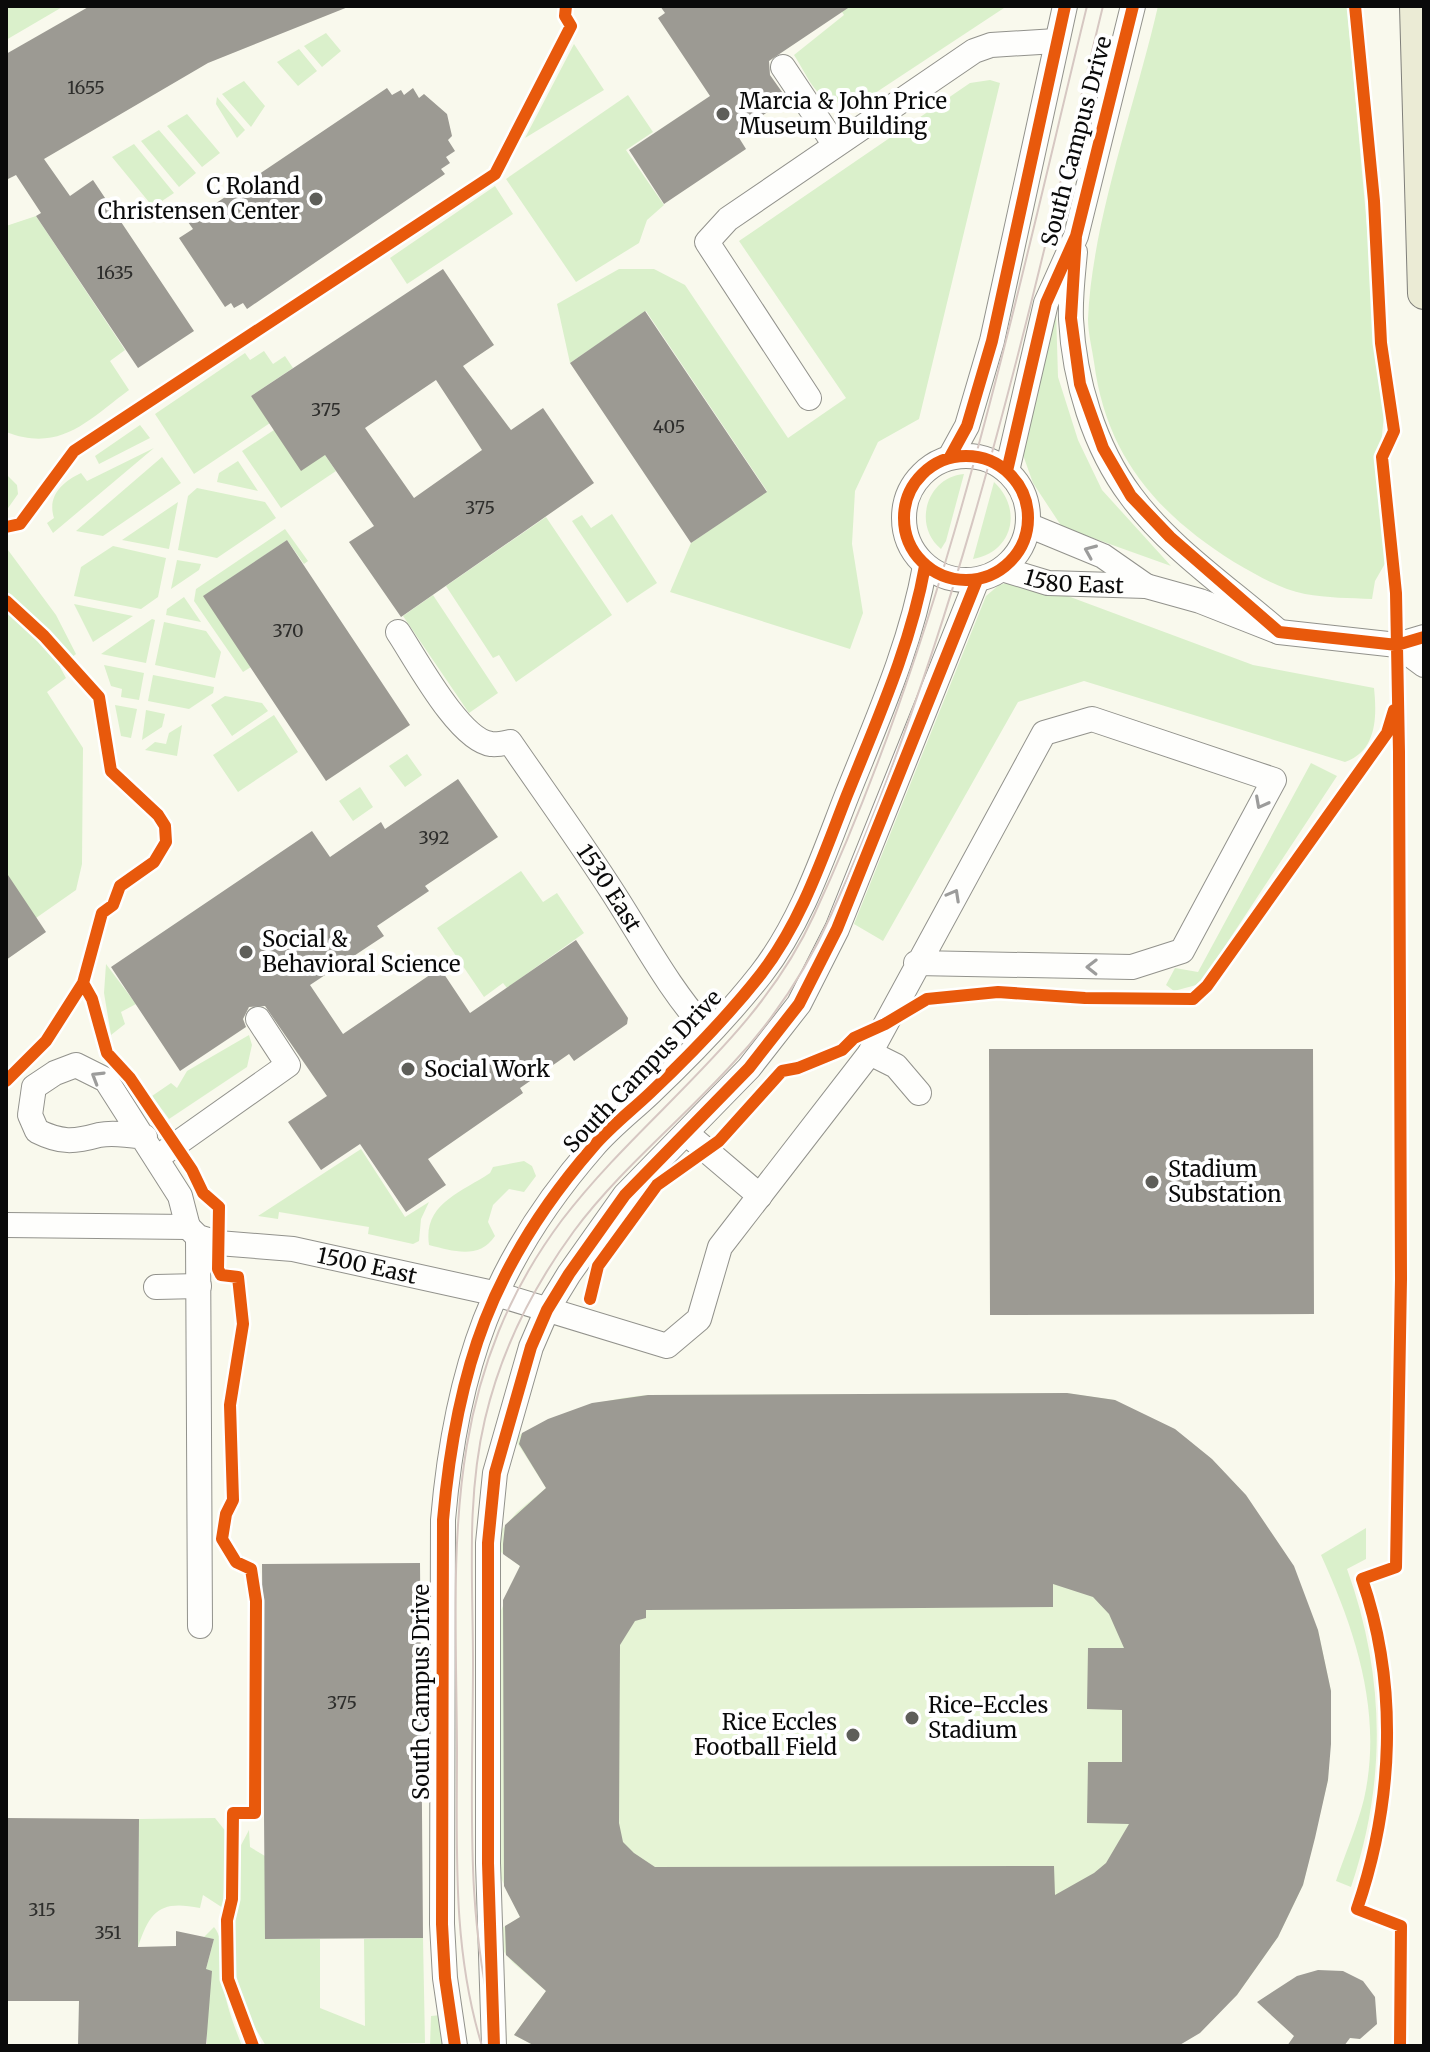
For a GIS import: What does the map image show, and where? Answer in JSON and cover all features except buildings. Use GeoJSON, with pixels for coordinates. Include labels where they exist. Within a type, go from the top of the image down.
{"type":"FeatureCollection","features":[{"type":"Feature","properties":{"kind":"main road"},"geometry":{"type":"LineString","coordinates":[[1416,6],[1424,293]]}},
{"type":"Feature","properties":{"kind":"street","name":"South Campus Drive"},"geometry":{"type":"LineString","coordinates":[[950,457],[967,426],[992,341],[1065,6]]}},
{"type":"Feature","properties":{"kind":"street","name":"South Campus Drive"},"geometry":{"type":"LineString","coordinates":[[1007,471],[1046,303],[1076,236],[1133,6]]}},
{"type":"Feature","properties":{"kind":"street"},"geometry":{"type":"LineString","coordinates":[[809,398],[707,242],[728,219],[974,51],[991,45],[1056,41]]}},
{"type":"Feature","properties":{"kind":"street"},"geometry":{"type":"LineString","coordinates":[[783,67],[835,145]]}},
{"type":"Feature","properties":{"kind":"street"},"geometry":{"type":"LineString","coordinates":[[1076,236],[1071,318],[1080,384],[1103,448],[1141,507],[1170,537],[1279,632]]}},
{"type":"Feature","properties":{"kind":"street"},"geometry":{"type":"LineString","coordinates":[[977,456],[1007,471],[1023,495],[1028,525],[1015,557],[1002,569],[977,580],[957,580],[925,566],[910,548],[903,527],[904,504],[913,482],[929,466],[950,457],[977,456]]}},
{"type":"Feature","properties":{"kind":"street","name":"1580 East"},"geometry":{"type":"LineString","coordinates":[[1028,525],[1103,556],[1146,586]]}},
{"type":"Feature","properties":{"kind":"street","name":"South Campus Drive"},"geometry":{"type":"LineString","coordinates":[[455,2046],[445,1978],[442,1924],[443,1520],[448,1454],[464,1382],[493,1293],[536,1217],[594,1145],[709,1033],[762,973],[801,910],[892,684],[925,566]]}},
{"type":"Feature","properties":{"kind":"street","name":"1580 East"},"geometry":{"type":"LineString","coordinates":[[1002,569],[1048,583],[1146,586],[1200,601],[1279,632],[1397,645]]}},
{"type":"Feature","properties":{"kind":"street"},"geometry":{"type":"LineString","coordinates":[[494,2046],[488,1863],[488,1543],[495,1473],[515,1395],[547,1310],[625,1195],[749,1068],[799,1004],[837,929],[977,580]]}},
{"type":"Feature","properties":{"kind":"street","name":"1530 East"},"geometry":{"type":"LineString","coordinates":[[398,632],[458,720],[475,737],[490,744],[510,742],[675,990],[709,1033]]}},
{"type":"Feature","properties":{"kind":"street"},"geometry":{"type":"LineString","coordinates":[[1397,645],[1424,637]]}},
{"type":"Feature","properties":{"kind":"street"},"geometry":{"type":"LineString","coordinates":[[1397,645],[1424,665]]}},
{"type":"Feature","properties":{"kind":"street"},"geometry":{"type":"LineString","coordinates":[[686,1133],[760,1196],[870,1053],[916,963],[1044,733],[1092,719],[1274,780],[1182,951],[1132,967],[916,963]]}},
{"type":"Feature","properties":{"kind":"street"},"geometry":{"type":"LineString","coordinates":[[200,1626],[199,1286],[193,1232],[180,1196],[151,1147],[106,1080],[76,1065],[55,1073],[34,1087],[30,1115],[37,1131],[59,1142],[84,1142],[101,1135],[151,1147],[288,1065],[258,1019]]}},
{"type":"Feature","properties":{"kind":"street"},"geometry":{"type":"LineString","coordinates":[[870,1053],[896,1066],[919,1093]]}},
{"type":"Feature","properties":{"kind":"street","name":"1500 East"},"geometry":{"type":"LineString","coordinates":[[6,1225],[193,1232],[218,1243],[293,1249],[493,1293],[667,1346],[699,1319],[720,1247],[760,1196]]}},
{"type":"Feature","properties":{"kind":"street"},"geometry":{"type":"LineString","coordinates":[[156,1287],[199,1286]]}},
{"type":"Feature","properties":{"kind":"green space"},"geometry":{"type":"Polygon","coordinates":[[[6,6],[64,6],[6,40],[6,6]]]}},
{"type":"Feature","properties":{"kind":"green space"},"geometry":{"type":"Polygon","coordinates":[[[838,6],[1007,6],[860,103],[845,103],[818,92],[794,55],[844,15],[838,6]]]}},
{"type":"Feature","properties":{"kind":"green space"},"geometry":{"type":"Polygon","coordinates":[[[1158,6],[1347,6],[1384,415],[1377,485],[1387,560],[1375,581],[1372,599],[1295,592],[1234,562],[1181,523],[1159,502],[1139,478],[1110,426],[1100,395],[1089,330],[1091,281],[1106,202],[1158,6]]]}},
{"type":"Feature","properties":{"kind":"green space"},"geometry":{"type":"Polygon","coordinates":[[[326,33],[341,51],[322,67],[304,46],[326,33]]]}},
{"type":"Feature","properties":{"kind":"green space"},"geometry":{"type":"Polygon","coordinates":[[[574,44],[604,90],[525,138],[574,44]]]}},
{"type":"Feature","properties":{"kind":"green space"},"geometry":{"type":"Polygon","coordinates":[[[299,49],[317,71],[298,86],[277,62],[299,49]]]}},
{"type":"Feature","properties":{"kind":"green space"},"geometry":{"type":"Polygon","coordinates":[[[990,80],[1000,83],[919,419],[878,442],[855,491],[852,544],[863,613],[850,649],[670,592],[691,543],[767,491],[646,311],[570,363],[557,304],[619,269],[654,269],[685,285],[788,438],[846,398],[739,241],[970,83],[990,80]]]}},
{"type":"Feature","properties":{"kind":"green space"},"geometry":{"type":"Polygon","coordinates":[[[244,81],[265,106],[251,127],[222,94],[244,81]]]}},
{"type":"Feature","properties":{"kind":"green space"},"geometry":{"type":"Polygon","coordinates":[[[628,95],[653,132],[626,150],[664,205],[647,220],[639,243],[576,282],[506,179],[628,95]]]}},
{"type":"Feature","properties":{"kind":"green space"},"geometry":{"type":"Polygon","coordinates":[[[217,97],[245,130],[237,138],[216,104],[217,97]]]}},
{"type":"Feature","properties":{"kind":"green space"},"geometry":{"type":"Polygon","coordinates":[[[187,114],[220,153],[202,167],[167,126],[187,114]]]}},
{"type":"Feature","properties":{"kind":"green space"},"geometry":{"type":"Polygon","coordinates":[[[159,130],[196,173],[179,187],[141,141],[159,130]]]}},
{"type":"Feature","properties":{"kind":"green space"},"geometry":{"type":"Polygon","coordinates":[[[134,144],[174,193],[153,207],[112,157],[134,144]]]}},
{"type":"Feature","properties":{"kind":"green space"},"geometry":{"type":"Polygon","coordinates":[[[495,186],[513,214],[407,284],[390,258],[495,186]]]}},
{"type":"Feature","properties":{"kind":"green space"},"geometry":{"type":"Polygon","coordinates":[[[36,216],[125,350],[110,361],[129,390],[73,430],[43,439],[6,432],[6,226],[36,216]]]}},
{"type":"Feature","properties":{"kind":"green space"},"geometry":{"type":"Polygon","coordinates":[[[1056,310],[1058,377],[1078,440],[1102,490],[1171,566],[1062,527],[1033,483],[1023,455],[1056,310]]]}},
{"type":"Feature","properties":{"kind":"green space"},"geometry":{"type":"Polygon","coordinates":[[[264,351],[273,364],[285,356],[293,368],[251,396],[270,423],[194,474],[155,414],[245,353],[250,360],[264,351]]]}},
{"type":"Feature","properties":{"kind":"green space"},"geometry":{"type":"Polygon","coordinates":[[[140,425],[150,438],[99,464],[95,456],[140,425]]]}},
{"type":"Feature","properties":{"kind":"green space"},"geometry":{"type":"Polygon","coordinates":[[[274,430],[325,455],[336,471],[281,508],[242,451],[274,430]]]}},
{"type":"Feature","properties":{"kind":"green space"},"geometry":{"type":"Polygon","coordinates":[[[154,448],[53,533],[47,523],[54,518],[54,496],[68,481],[81,473],[87,481],[154,448]]]}},
{"type":"Feature","properties":{"kind":"green space"},"geometry":{"type":"Polygon","coordinates":[[[162,457],[181,483],[103,536],[76,531],[162,457]]]}},
{"type":"Feature","properties":{"kind":"green space"},"geometry":{"type":"Polygon","coordinates":[[[238,461],[258,491],[217,482],[219,473],[238,461]]]}},
{"type":"Feature","properties":{"kind":"green space"},"geometry":{"type":"Polygon","coordinates":[[[6,474],[17,485],[18,494],[6,511],[6,474]]]}},
{"type":"Feature","properties":{"kind":"green space"},"geometry":{"type":"Polygon","coordinates":[[[964,474],[946,541],[941,549],[927,528],[928,504],[941,484],[951,477],[964,474]]]}},
{"type":"Feature","properties":{"kind":"green space"},"geometry":{"type":"Polygon","coordinates":[[[994,482],[1009,504],[1009,528],[997,548],[973,559],[994,482]]]}},
{"type":"Feature","properties":{"kind":"green space"},"geometry":{"type":"Polygon","coordinates":[[[197,488],[265,502],[276,518],[217,558],[178,550],[188,496],[197,488]]]}},
{"type":"Feature","properties":{"kind":"green space"},"geometry":{"type":"Polygon","coordinates":[[[178,502],[169,549],[122,540],[178,502]]]}},
{"type":"Feature","properties":{"kind":"green space"},"geometry":{"type":"Polygon","coordinates":[[[612,514],[657,583],[627,603],[572,521],[582,515],[591,528],[612,514]]]}},
{"type":"Feature","properties":{"kind":"green space"},"geometry":{"type":"Polygon","coordinates":[[[546,517],[612,615],[516,682],[499,655],[493,658],[446,586],[546,517]]]}},
{"type":"Feature","properties":{"kind":"green space"},"geometry":{"type":"Polygon","coordinates":[[[285,529],[308,561],[304,564],[287,540],[204,596],[251,667],[243,672],[194,601],[196,589],[285,529]]]}},
{"type":"Feature","properties":{"kind":"green space"},"geometry":{"type":"Polygon","coordinates":[[[113,546],[166,558],[158,597],[141,609],[74,596],[81,567],[113,546]]]}},
{"type":"Feature","properties":{"kind":"green space"},"geometry":{"type":"Polygon","coordinates":[[[8,550],[56,615],[76,654],[60,667],[66,678],[47,692],[83,748],[82,864],[76,890],[36,918],[6,873],[8,550]]]}},
{"type":"Feature","properties":{"kind":"green space"},"geometry":{"type":"Polygon","coordinates":[[[177,560],[201,564],[199,570],[171,589],[177,560]]]}},
{"type":"Feature","properties":{"kind":"green space"},"geometry":{"type":"Polygon","coordinates":[[[1022,579],[1253,665],[1374,688],[1373,732],[1363,750],[1345,762],[1084,681],[1018,702],[883,941],[854,924],[986,596],[999,585],[1022,579]]]}},
{"type":"Feature","properties":{"kind":"green space"},"geometry":{"type":"Polygon","coordinates":[[[433,595],[498,693],[469,713],[403,616],[433,595]]]}},
{"type":"Feature","properties":{"kind":"green space"},"geometry":{"type":"Polygon","coordinates":[[[184,597],[201,622],[166,615],[167,609],[184,597]]]}},
{"type":"Feature","properties":{"kind":"green space"},"geometry":{"type":"Polygon","coordinates":[[[74,604],[133,616],[93,642],[74,604]]]}},
{"type":"Feature","properties":{"kind":"green space"},"geometry":{"type":"Polygon","coordinates":[[[152,619],[155,620],[146,663],[101,654],[152,619]]]}},
{"type":"Feature","properties":{"kind":"green space"},"geometry":{"type":"Polygon","coordinates":[[[164,622],[206,631],[221,652],[215,678],[155,665],[164,622]]]}},
{"type":"Feature","properties":{"kind":"green space"},"geometry":{"type":"Polygon","coordinates":[[[104,665],[144,673],[139,700],[121,697],[122,689],[111,686],[104,665]]]}},
{"type":"Feature","properties":{"kind":"green space"},"geometry":{"type":"Polygon","coordinates":[[[153,675],[214,687],[213,693],[189,709],[148,701],[153,675]]]}},
{"type":"Feature","properties":{"kind":"green space"},"geometry":{"type":"Polygon","coordinates":[[[225,696],[262,703],[268,711],[232,736],[211,705],[225,696]]]}},
{"type":"Feature","properties":{"kind":"green space"},"geometry":{"type":"Polygon","coordinates":[[[115,705],[137,709],[131,738],[121,736],[115,705]]]}},
{"type":"Feature","properties":{"kind":"green space"},"geometry":{"type":"Polygon","coordinates":[[[146,710],[165,714],[162,727],[142,740],[146,710]]]}},
{"type":"Feature","properties":{"kind":"green space"},"geometry":{"type":"Polygon","coordinates":[[[274,715],[298,752],[238,792],[213,755],[274,715]]]}},
{"type":"Feature","properties":{"kind":"green space"},"geometry":{"type":"Polygon","coordinates":[[[182,725],[177,756],[145,750],[155,742],[166,744],[169,733],[182,725]]]}},
{"type":"Feature","properties":{"kind":"green space"},"geometry":{"type":"Polygon","coordinates":[[[407,754],[422,775],[405,787],[389,766],[407,754]]]}},
{"type":"Feature","properties":{"kind":"green space"},"geometry":{"type":"Polygon","coordinates":[[[1311,763],[1337,776],[1200,984],[1174,991],[1166,985],[1175,968],[1198,972],[1311,763]]]}},
{"type":"Feature","properties":{"kind":"green space"},"geometry":{"type":"Polygon","coordinates":[[[360,787],[373,807],[353,821],[339,801],[360,787]]]}},
{"type":"Feature","properties":{"kind":"green space"},"geometry":{"type":"Polygon","coordinates":[[[521,871],[543,902],[557,893],[584,933],[507,988],[503,983],[484,997],[437,928],[521,871]]]}},
{"type":"Feature","properties":{"kind":"green space"},"geometry":{"type":"Polygon","coordinates":[[[106,964],[136,1004],[121,1012],[125,1024],[111,1035],[104,993],[106,964]]]}},
{"type":"Feature","properties":{"kind":"green space"},"geometry":{"type":"Polygon","coordinates":[[[249,1035],[252,1045],[247,1067],[169,1119],[152,1096],[171,1083],[177,1088],[187,1071],[249,1035]]]}},
{"type":"Feature","properties":{"kind":"green space"},"geometry":{"type":"Polygon","coordinates":[[[361,1149],[405,1217],[429,1202],[421,1219],[419,1241],[413,1244],[368,1234],[369,1227],[279,1212],[278,1219],[258,1216],[361,1149]]]}},
{"type":"Feature","properties":{"kind":"green space"},"geometry":{"type":"Polygon","coordinates":[[[524,1161],[532,1166],[536,1176],[524,1192],[509,1189],[493,1205],[488,1222],[495,1236],[489,1244],[465,1252],[429,1245],[432,1219],[446,1201],[490,1173],[493,1167],[524,1161]]]}},
{"type":"Feature","properties":{"kind":"green space","name":"Rice-Eccles Stadium"},"geometry":{"type":"Polygon","coordinates":[[[1066,1393],[1115,1400],[1318,1630],[1331,1691],[1328,1780],[1303,1885],[1278,1937],[1237,1995],[1178,2046],[535,2046],[514,2035],[546,1991],[512,1962],[491,1935],[520,1917],[500,1876],[497,1620],[520,1566],[490,1544],[517,1512],[546,1488],[514,1438],[579,1409],[648,1395],[1066,1393]]]}},
{"type":"Feature","properties":{"kind":"green space"},"geometry":{"type":"Polygon","coordinates":[[[1366,1528],[1366,1559],[1347,1569],[1369,1648],[1377,1728],[1376,1767],[1363,1847],[1351,1887],[1336,1881],[1364,1799],[1369,1767],[1368,1705],[1355,1644],[1321,1555],[1366,1528]]]}},
{"type":"Feature","properties":{"kind":"green space"},"geometry":{"type":"Polygon","coordinates":[[[215,1818],[227,1833],[223,1908],[203,1895],[200,1908],[166,1907],[147,1924],[138,1947],[139,1819],[215,1818]]]}},
{"type":"Feature","properties":{"kind":"green space"},"geometry":{"type":"Polygon","coordinates":[[[249,1830],[250,1847],[265,1856],[266,1939],[320,1939],[320,2008],[365,2026],[364,1939],[423,1938],[425,2043],[266,2046],[248,2016],[236,1976],[233,1940],[240,1847],[249,1830]]]}},
{"type":"Feature","properties":{"kind":"green space"},"geometry":{"type":"Polygon","coordinates":[[[214,1927],[221,1944],[225,1995],[242,2046],[207,2046],[206,1969],[214,1939],[204,1937],[214,1927]]]}},
{"type":"Feature","properties":{"kind":"green space"},"geometry":{"type":"Polygon","coordinates":[[[442,2015],[448,2046],[430,2046],[431,2016],[442,2015]]]}},
{"type":"Feature","properties":{"kind":"tram line"},"geometry":{"type":"LineString","coordinates":[[482,2046],[465,1973],[457,1862],[457,1541],[463,1474],[474,1409],[493,1346],[522,1282],[562,1220],[628,1145],[731,1038],[790,960],[814,915],[861,806],[903,694],[939,581],[1003,352],[1087,6]]}},
{"type":"Feature","properties":{"kind":"tram line"},"geometry":{"type":"LineString","coordinates":[[499,2046],[480,1951],[472,1856],[473,1510],[479,1449],[492,1394],[520,1320],[545,1274],[574,1231],[611,1187],[749,1046],[800,974],[831,915],[877,805],[955,581],[1019,352],[1103,6]]}},
{"type":"Feature","properties":{"kind":"cycle path"},"geometry":{"type":"LineString","coordinates":[[6,527],[20,524],[74,451],[495,174],[571,26],[565,16],[566,6]]}},
{"type":"Feature","properties":{"kind":"cycle path"},"geometry":{"type":"LineString","coordinates":[[950,457],[967,426],[992,341],[1065,6]]}},
{"type":"Feature","properties":{"kind":"cycle path"},"geometry":{"type":"LineString","coordinates":[[1007,471],[1046,303],[1076,236],[1133,6]]}},
{"type":"Feature","properties":{"kind":"cycle path"},"geometry":{"type":"LineString","coordinates":[[1355,6],[1374,201],[1381,343],[1394,431],[1382,457],[1396,593],[1401,1279],[1396,1567],[1362,1579],[1382,1661],[1387,1745],[1378,1828],[1357,1909],[1401,1926],[1400,2046]]}},
{"type":"Feature","properties":{"kind":"cycle path"},"geometry":{"type":"LineString","coordinates":[[1076,236],[1071,318],[1080,384],[1103,448],[1131,496],[1170,537],[1279,632],[1397,645],[1424,637]]}},
{"type":"Feature","properties":{"kind":"cycle path"},"geometry":{"type":"LineString","coordinates":[[966,456],[990,460],[1010,474],[1024,494],[1028,518],[1024,542],[1010,562],[990,576],[966,580],[942,576],[922,562],[908,542],[904,518],[908,494],[922,474],[942,460],[966,456]]}},
{"type":"Feature","properties":{"kind":"cycle path"},"geometry":{"type":"LineString","coordinates":[[455,2046],[445,1978],[442,1924],[443,1520],[449,1465],[470,1366],[485,1320],[505,1276],[558,1190],[600,1140],[722,1020],[761,974],[788,932],[820,864],[892,682],[911,625],[925,566]]}},
{"type":"Feature","properties":{"kind":"cycle path"},"geometry":{"type":"LineString","coordinates":[[494,2046],[488,1863],[488,1543],[495,1473],[531,1347],[547,1310],[569,1274],[625,1195],[749,1068],[799,1004],[837,929],[977,580]]}},
{"type":"Feature","properties":{"kind":"cycle path"},"geometry":{"type":"LineString","coordinates":[[6,601],[44,636],[99,697],[111,771],[158,815],[165,826],[166,842],[154,862],[120,886],[113,905],[102,913],[83,983],[46,1041],[6,1081]]}},
{"type":"Feature","properties":{"kind":"cycle path"},"geometry":{"type":"LineString","coordinates":[[590,1299],[598,1266],[657,1185],[719,1141],[782,1071],[798,1068],[842,1050],[854,1038],[927,999],[998,992],[1085,998],[1193,999],[1207,986],[1387,733],[1394,710]]}},
{"type":"Feature","properties":{"kind":"cycle path"},"geometry":{"type":"LineString","coordinates":[[83,983],[92,999],[107,1053],[130,1078],[192,1170],[203,1193],[219,1207],[218,1269],[221,1275],[238,1277],[243,1324],[230,1405],[233,1500],[226,1514],[222,1539],[236,1562],[251,1569],[256,1601],[255,1813],[233,1813],[232,1899],[227,1920],[228,1979],[253,2046]]}},
{"type":"Feature","properties":{"kind":"place","name":"Marcia & John Price Museum Building"},"geometry":{"type":"Point","coordinates":[723,114]}},
{"type":"Feature","properties":{"kind":"place","name":"C Roland Christensen Center"},"geometry":{"type":"Point","coordinates":[316,199]}},
{"type":"Feature","properties":{"kind":"place","name":"Social & Behavioral Science"},"geometry":{"type":"Point","coordinates":[246,952]}},
{"type":"Feature","properties":{"kind":"place","name":"Social Work"},"geometry":{"type":"Point","coordinates":[408,1069]}},
{"type":"Feature","properties":{"kind":"place","name":"Stadium Substation"},"geometry":{"type":"Point","coordinates":[1152,1182]}},
{"type":"Feature","properties":{"kind":"place","name":"Rice-Eccles Stadium"},"geometry":{"type":"Point","coordinates":[912,1718]}},
{"type":"Feature","properties":{"kind":"place","name":"Rice Eccles Football Field"},"geometry":{"type":"Point","coordinates":[853,1735]}}]}
